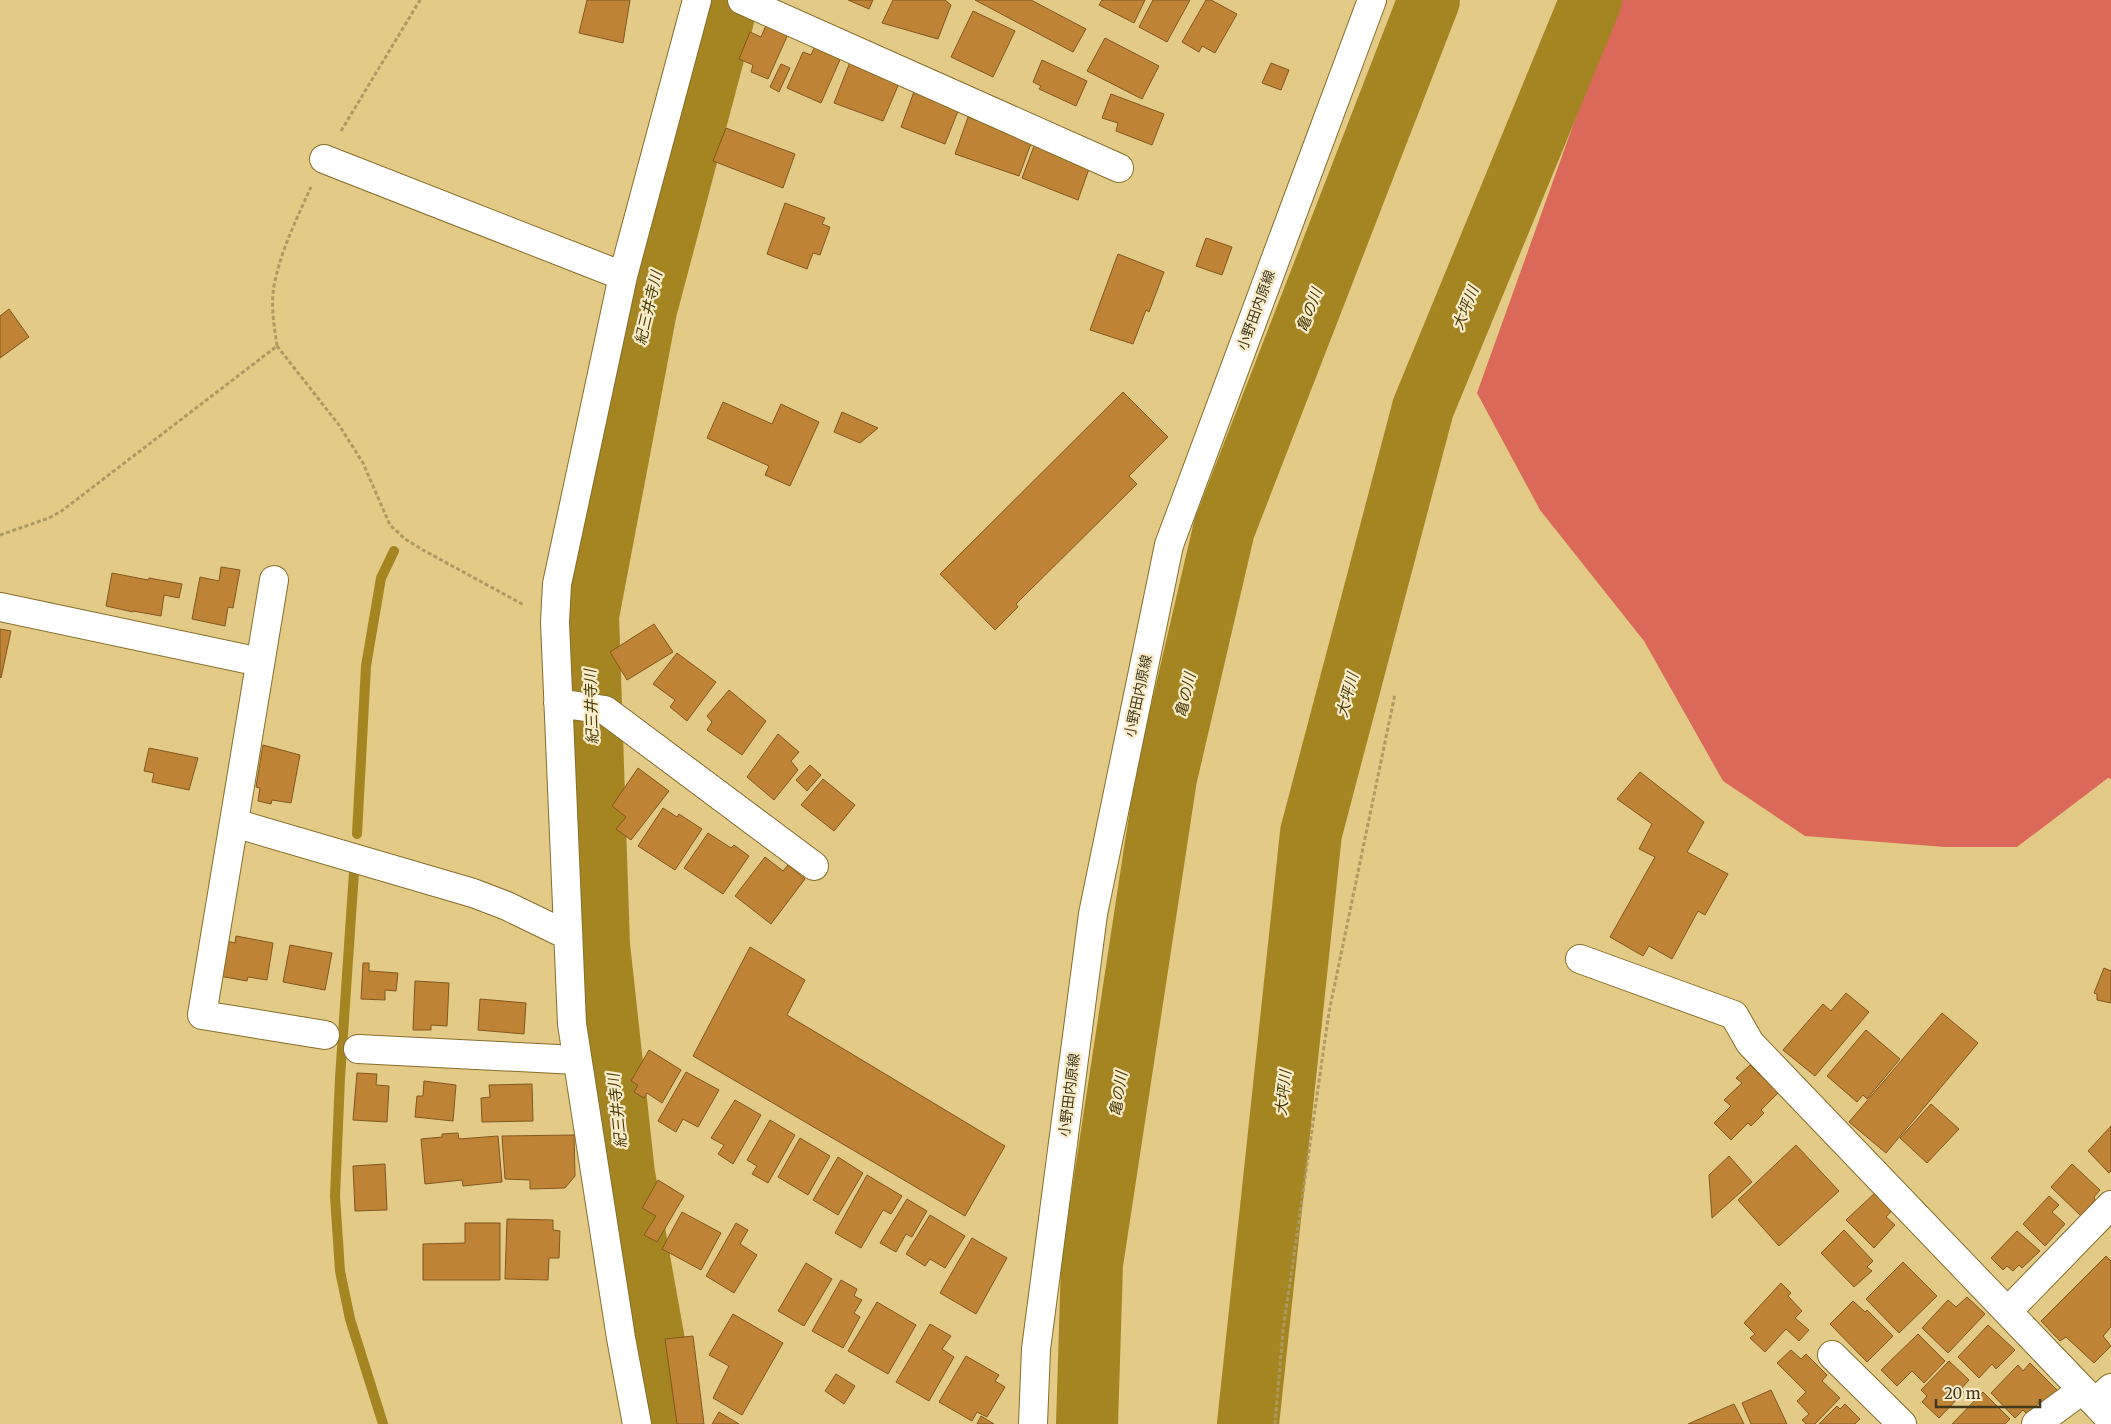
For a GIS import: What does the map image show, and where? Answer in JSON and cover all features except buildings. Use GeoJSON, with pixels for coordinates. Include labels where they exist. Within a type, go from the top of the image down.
{"type":"FeatureCollection","features":[{"type":"Feature","properties":{"kind":"street"},"geometry":{"type":"LineString","coordinates":[[637,1424],[621,1338],[572,1024],[567,935],[567,704],[555,622],[557,584],[623,276],[696,0]]}},
{"type":"Feature","properties":{"kind":"street"},"geometry":{"type":"LineString","coordinates":[[743,0],[1119,168]]}},
{"type":"Feature","properties":{"kind":"street","name":"小野田内原線"},"geometry":{"type":"LineString","coordinates":[[1033,1424],[1036,1349],[1093,914],[1169,546],[1372,0]]}},
{"type":"Feature","properties":{"kind":"street"},"geometry":{"type":"LineString","coordinates":[[324,159],[623,276]]}},
{"type":"Feature","properties":{"kind":"street"},"geometry":{"type":"LineString","coordinates":[[274,580],[202,1015],[325,1034]]}},
{"type":"Feature","properties":{"kind":"street"},"geometry":{"type":"LineString","coordinates":[[0,607],[260,662]]}},
{"type":"Feature","properties":{"kind":"street"},"geometry":{"type":"LineString","coordinates":[[567,704],[605,710],[814,866]]}},
{"type":"Feature","properties":{"kind":"street"},"geometry":{"type":"LineString","coordinates":[[234,823],[473,893],[507,906],[567,935]]}},
{"type":"Feature","properties":{"kind":"street"},"geometry":{"type":"LineString","coordinates":[[1580,959],[1734,1015],[1750,1043],[2008,1311],[2100,1401],[2036,1424]]}},
{"type":"Feature","properties":{"kind":"street"},"geometry":{"type":"LineString","coordinates":[[358,1049],[577,1060]]}},
{"type":"Feature","properties":{"kind":"street"},"geometry":{"type":"LineString","coordinates":[[2008,1311],[2111,1205]]}},
{"type":"Feature","properties":{"kind":"street"},"geometry":{"type":"LineString","coordinates":[[1832,1355],[1902,1424]]}},
{"type":"Feature","properties":{"kind":"path"},"geometry":{"type":"LineString","coordinates":[[420,0],[324,159],[286,242],[274,282],[273,319],[277,346],[339,425],[363,463],[390,525],[405,539],[423,550],[555,622]]}},
{"type":"Feature","properties":{"kind":"path"},"geometry":{"type":"LineString","coordinates":[[0,535],[49,518],[63,510],[277,346]]}},
{"type":"Feature","properties":{"kind":"path"},"geometry":{"type":"LineString","coordinates":[[1275,1424],[1283,1331],[1329,1012],[1395,694]]}},
{"type":"Feature","properties":{"kind":"shaded area"},"geometry":{"type":"Polygon","coordinates":[[[1618,0],[2111,0],[2111,779],[2108,778],[2017,847],[1945,847],[1805,836],[1723,781],[1644,641],[1540,510],[1477,393],[1618,0]]]}},
{"type":"Feature","properties":{"kind":"waterway","name":"紀三井寺川"},"geometry":{"type":"LineString","coordinates":[[670,1424],[624,1174],[599,945],[588,616],[646,310],[728,0]]}},
{"type":"Feature","properties":{"kind":"waterway","name":"亀の川"},"geometry":{"type":"LineString","coordinates":[[1087,1424],[1092,1264],[1166,778],[1224,529],[1429,0]]}},
{"type":"Feature","properties":{"kind":"waterway","name":"大坪川"},"geometry":{"type":"LineString","coordinates":[[1248,1424],[1311,833],[1423,408],[1591,0]]}},
{"type":"Feature","properties":{"kind":"waterway"},"geometry":{"type":"LineString","coordinates":[[357,834],[366,666],[381,578],[394,551]]}},
{"type":"Feature","properties":{"kind":"waterway"},"geometry":{"type":"LineString","coordinates":[[354,872],[340,1078],[335,1196],[340,1271],[350,1319],[383,1424]]}}]}
